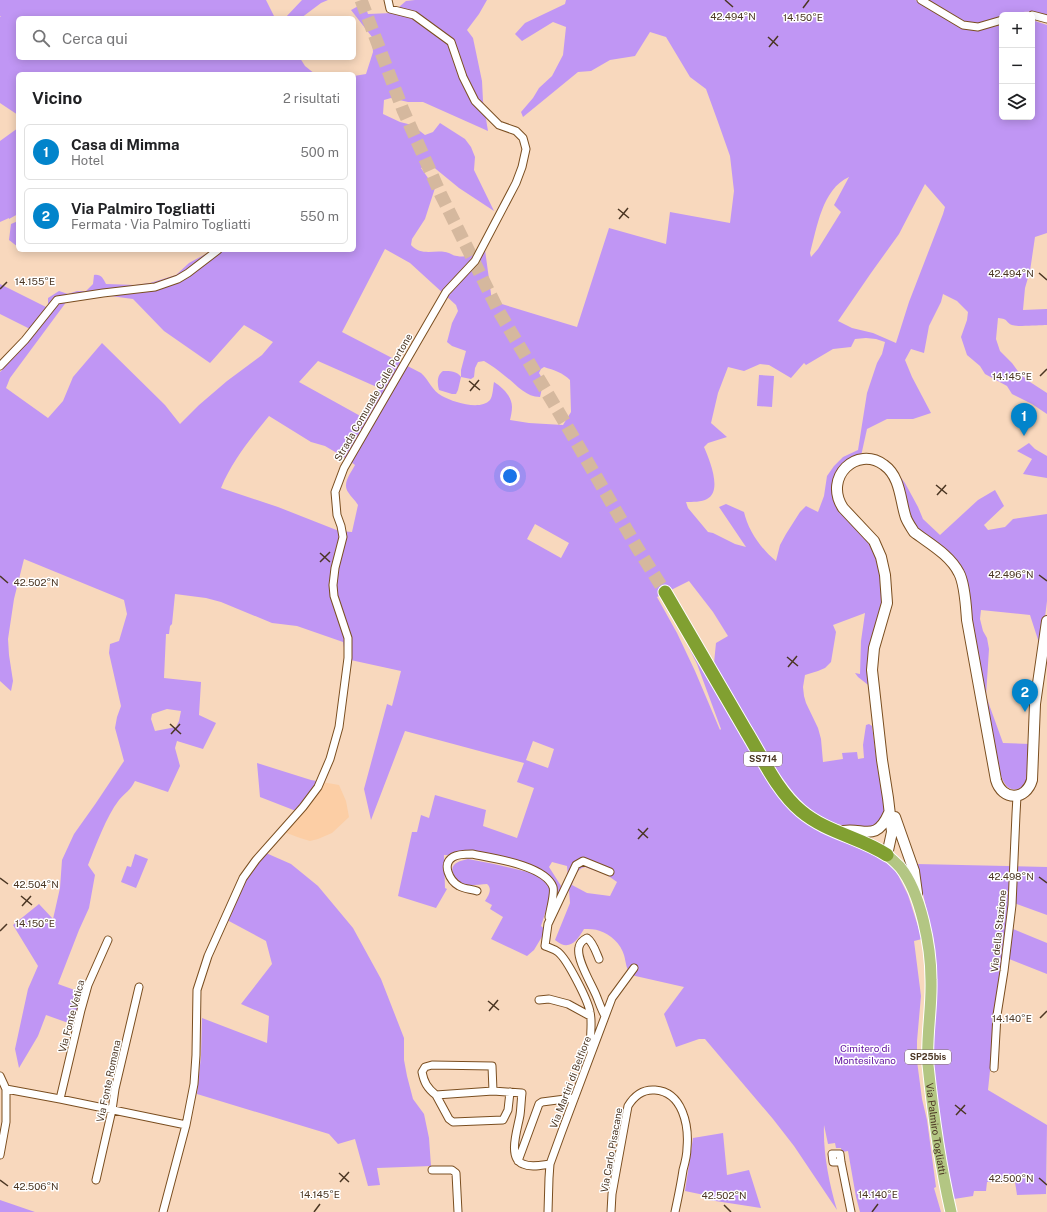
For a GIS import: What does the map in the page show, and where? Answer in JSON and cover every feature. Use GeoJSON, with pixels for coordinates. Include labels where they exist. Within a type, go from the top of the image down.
{"type":"FeatureCollection","features":[{"type":"Feature","properties":{"kind":"highway","name":"SS714"},"geometry":{"type":"LineString","coordinates":[[666,592],[784,793],[795,806],[818,823],[887,855]]}},
{"type":"Feature","properties":{"kind":"main road","name":"Via Palmiro Togliatti"},"geometry":{"type":"LineString","coordinates":[[887,855],[905,874],[918,902],[927,940],[931,980],[928,1065],[942,1164],[951,1212]]}},
{"type":"Feature","properties":{"kind":"street","name":"Strada Comunale Colle Portone"},"geometry":{"type":"LineString","coordinates":[[163,1212],[186,1125],[194,1084],[198,990],[208,956],[243,878],[256,860],[303,807],[318,787],[330,759],[339,727],[348,658],[348,638],[334,596],[333,585],[335,568],[343,537],[337,515],[335,492],[344,468],[446,292],[475,261],[516,183],[522,167],[526,149],[522,138],[516,131],[499,125],[475,100],[463,77],[451,42],[414,15],[390,9],[388,0]]}},
{"type":"Feature","properties":{"kind":"street"},"geometry":{"type":"LineString","coordinates":[[921,0],[963,25],[978,26],[999,21]]}},
{"type":"Feature","properties":{"kind":"street"},"geometry":{"type":"LineString","coordinates":[[1035,16],[1047,20]]}},
{"type":"Feature","properties":{"kind":"street"},"geometry":{"type":"LineString","coordinates":[[0,366],[25,340],[57,300],[154,287],[178,279],[215,252]]}},
{"type":"Feature","properties":{"kind":"street","name":"Via Palmiro Togliatti"},"geometry":{"type":"LineString","coordinates":[[887,855],[898,844],[898,838],[888,798],[882,760],[872,670],[874,648],[887,603],[886,575],[881,557],[874,541],[839,502],[836,488],[838,480],[841,473],[852,463],[859,460],[868,459],[878,462],[889,470],[899,489],[906,518],[914,532],[949,558],[960,574],[996,780],[998,787],[1002,791],[1010,796],[1018,796]]}},
{"type":"Feature","properties":{"kind":"street"},"geometry":{"type":"LineString","coordinates":[[1018,796],[1027,791],[1032,780],[1034,704],[1047,621]]}},
{"type":"Feature","properties":{"kind":"street","name":"Via della Stazione"},"geometry":{"type":"LineString","coordinates":[[994,1068],[997,1015],[1012,905],[1018,796]]}},
{"type":"Feature","properties":{"kind":"street"},"geometry":{"type":"LineString","coordinates":[[838,832],[846,830],[865,833],[874,831],[892,816]]}},
{"type":"Feature","properties":{"kind":"street","name":"Via Palmiro Togliatti"},"geometry":{"type":"LineString","coordinates":[[892,816],[914,871],[918,902]]}},
{"type":"Feature","properties":{"kind":"street"},"geometry":{"type":"LineString","coordinates":[[478,890],[465,888],[453,881],[447,868],[447,864],[451,858],[464,854],[472,854],[523,866],[544,876],[553,886],[544,946],[553,949],[565,959],[585,997],[590,1012],[591,1054]]}},
{"type":"Feature","properties":{"kind":"street"},"geometry":{"type":"LineString","coordinates":[[548,924],[576,865],[583,861],[610,872]]}},
{"type":"Feature","properties":{"kind":"street"},"geometry":{"type":"LineString","coordinates":[[599,959],[589,939],[586,938],[582,941],[579,946],[579,955],[605,1016]]}},
{"type":"Feature","properties":{"kind":"street","name":"Via Fonte Vetica"},"geometry":{"type":"LineString","coordinates":[[60,1098],[80,1010],[88,985],[108,940]]}},
{"type":"Feature","properties":{"kind":"street","name":"Via Martiri di Belfiore"},"geometry":{"type":"LineString","coordinates":[[548,1212],[550,1164],[612,998],[634,968]]}},
{"type":"Feature","properties":{"kind":"street","name":"Via Fonte Romana"},"geometry":{"type":"LineString","coordinates":[[96,1180],[112,1110],[115,1089],[139,987]]}},
{"type":"Feature","properties":{"kind":"street"},"geometry":{"type":"LineString","coordinates":[[539,1000],[549,1000],[568,1004],[590,1016]]}},
{"type":"Feature","properties":{"kind":"street"},"geometry":{"type":"LineString","coordinates":[[493,1091],[492,1066],[432,1065],[425,1067],[422,1072],[424,1082],[436,1095],[449,1119],[453,1122],[503,1120],[508,1110],[510,1092]]}},
{"type":"Feature","properties":{"kind":"street"},"geometry":{"type":"LineString","coordinates":[[0,1076],[6,1089],[0,1155]]}},
{"type":"Feature","properties":{"kind":"street"},"geometry":{"type":"LineString","coordinates":[[6,1089],[60,1098],[186,1125]]}},
{"type":"Feature","properties":{"kind":"street","name":"Via Carlo Pisacane"},"geometry":{"type":"LineString","coordinates":[[611,1212],[612,1194],[628,1106],[635,1097],[648,1090],[661,1091],[674,1098],[680,1105],[687,1129],[687,1150],[675,1212]]}},
{"type":"Feature","properties":{"kind":"street"},"geometry":{"type":"LineString","coordinates":[[436,1095],[493,1091],[522,1093],[514,1155],[521,1164],[528,1166],[550,1164]]}},
{"type":"Feature","properties":{"kind":"street"},"geometry":{"type":"LineString","coordinates":[[518,1161],[539,1104],[542,1102],[574,1098]]}},
{"type":"Feature","properties":{"kind":"street"},"geometry":{"type":"LineString","coordinates":[[841,1162],[851,1212]]}},
{"type":"Feature","properties":{"kind":"street"},"geometry":{"type":"LineString","coordinates":[[432,1170],[452,1170],[456,1173],[458,1212]]}},
{"type":"Feature","properties":{"kind":"shaded area"},"geometry":{"type":"Polygon","coordinates":[[[322,782],[339,785],[346,801],[349,817],[332,833],[310,841],[284,832],[322,782]]]}},
{"type":"Feature","properties":{"kind":"green space"},"geometry":{"type":"Polygon","coordinates":[[[0,0],[266,0],[274,16],[16,16],[16,60],[301,60],[305,66],[312,72],[16,72],[16,114],[0,103],[0,0]]]}},
{"type":"Feature","properties":{"kind":"green space"},"geometry":{"type":"Polygon","coordinates":[[[302,0],[328,0],[321,3],[304,16],[287,16],[302,0]]]}},
{"type":"Feature","properties":{"kind":"green space","name":"Cimitero di Montesilvano"},"geometry":{"type":"Polygon","coordinates":[[[487,0],[467,30],[473,38],[482,81],[483,101],[488,131],[423,102],[408,102],[391,98],[384,100],[383,114],[400,122],[412,125],[425,135],[433,132],[440,123],[465,139],[471,147],[475,157],[474,170],[494,211],[459,188],[431,165],[421,168],[435,188],[425,219],[412,239],[411,245],[423,252],[446,252],[461,256],[471,255],[485,250],[492,301],[577,327],[609,228],[666,244],[670,212],[730,223],[734,191],[730,156],[706,89],[690,77],[666,37],[650,32],[635,56],[610,60],[591,71],[578,72],[523,117],[521,112],[539,88],[552,76],[563,55],[566,27],[553,22],[522,41],[515,34],[525,23],[565,4],[566,0],[915,0],[967,28],[983,29],[999,26],[999,120],[1035,120],[1035,21],[1047,25],[1047,233],[1035,237],[1030,271],[1025,288],[1023,310],[1047,309],[1047,325],[1015,326],[1004,319],[998,318],[996,339],[1000,351],[1020,374],[1047,393],[1047,414],[1032,404],[1012,394],[1007,386],[985,374],[980,366],[967,355],[961,337],[968,312],[957,301],[943,294],[941,302],[929,326],[924,353],[911,349],[905,360],[912,377],[931,413],[913,419],[887,419],[867,429],[861,456],[895,470],[905,483],[923,519],[940,535],[978,500],[995,490],[1004,506],[984,525],[988,530],[1005,527],[1013,519],[1047,514],[1047,601],[1041,649],[1030,615],[981,610],[980,619],[983,631],[987,638],[989,649],[986,696],[1003,743],[1030,744],[1029,776],[1026,784],[1022,788],[1018,789],[1008,787],[999,770],[962,574],[915,531],[890,469],[861,457],[834,487],[873,547],[879,560],[884,596],[872,688],[855,673],[860,674],[861,641],[865,613],[833,625],[836,632],[831,662],[825,668],[805,675],[803,687],[806,703],[818,728],[821,739],[823,762],[843,759],[842,753],[857,752],[858,759],[864,758],[863,745],[866,725],[869,724],[872,726],[878,772],[885,804],[885,818],[873,829],[851,827],[832,822],[816,813],[789,787],[767,755],[714,663],[716,643],[728,636],[713,612],[689,581],[657,597],[677,633],[695,671],[720,730],[721,729],[697,664],[684,638],[752,752],[813,827],[834,838],[877,856],[893,868],[908,895],[922,939],[914,941],[921,996],[917,1041],[917,1061],[936,1187],[934,1188],[941,1212],[860,1212],[848,1151],[842,1152],[841,1148],[836,1148],[835,1143],[828,1144],[824,1125],[824,1146],[827,1168],[837,1210],[794,1146],[705,1039],[699,1039],[676,1047],[664,1014],[684,987],[631,975],[627,968],[623,951],[618,943],[604,932],[594,929],[584,929],[572,944],[568,945],[564,945],[555,940],[570,903],[567,866],[552,862],[549,867],[563,889],[558,894],[552,879],[547,874],[533,866],[488,855],[444,855],[445,888],[447,889],[436,908],[398,896],[412,832],[417,832],[421,815],[429,818],[435,795],[486,810],[483,826],[517,838],[534,788],[517,782],[524,763],[405,731],[371,820],[364,789],[387,704],[392,706],[401,671],[346,659],[343,642],[297,626],[272,623],[221,602],[206,598],[175,594],[172,624],[170,626],[169,634],[166,634],[164,678],[201,682],[199,715],[216,723],[203,749],[177,741],[175,748],[180,766],[168,792],[135,781],[114,807],[88,865],[95,875],[89,908],[58,984],[83,993],[74,1025],[46,1015],[38,1036],[19,1068],[15,1049],[28,989],[38,966],[13,925],[39,904],[53,919],[60,888],[62,860],[74,834],[124,761],[115,728],[121,706],[109,653],[110,644],[119,641],[127,614],[124,600],[24,559],[14,599],[8,639],[13,681],[11,691],[0,681],[0,372],[3,369],[5,357],[30,329],[0,314],[0,284],[48,308],[48,298],[59,291],[68,294],[77,291],[86,291],[93,284],[94,275],[102,277],[106,284],[135,285],[150,283],[176,275],[189,263],[209,252],[356,252],[356,76],[366,74],[373,52],[372,37],[351,10],[364,3],[368,14],[392,13],[406,1],[487,0]],[[849,177],[832,190],[822,210],[810,253],[811,257],[818,249],[841,212],[834,205],[849,177]],[[925,184],[899,234],[838,321],[852,328],[873,333],[896,343],[909,302],[945,207],[925,184]],[[385,249],[342,332],[421,373],[439,394],[453,401],[473,405],[486,403],[491,398],[494,382],[503,389],[512,403],[510,420],[529,423],[563,425],[571,412],[570,380],[555,371],[544,367],[541,369],[539,373],[542,382],[540,397],[530,395],[521,390],[484,361],[478,362],[475,368],[474,377],[471,379],[461,377],[461,370],[466,351],[452,346],[447,342],[452,323],[458,311],[456,305],[410,263],[385,249]],[[103,295],[67,301],[10,378],[6,388],[48,418],[63,401],[73,377],[102,343],[165,405],[180,424],[227,381],[262,355],[273,342],[244,325],[210,363],[164,331],[133,299],[103,295]],[[866,338],[855,339],[851,347],[833,349],[806,365],[804,363],[791,378],[769,365],[760,364],[744,371],[728,367],[718,393],[711,423],[727,437],[708,443],[704,447],[713,474],[714,489],[712,495],[705,500],[686,502],[688,508],[708,532],[735,544],[746,547],[719,507],[726,504],[744,512],[756,539],[765,551],[776,561],[780,545],[800,512],[806,506],[818,512],[824,496],[827,476],[843,457],[858,450],[867,393],[885,342],[866,338]],[[318,361],[299,382],[364,418],[379,388],[318,361]],[[269,416],[236,459],[221,488],[278,507],[339,531],[352,532],[358,505],[346,489],[346,485],[355,465],[325,446],[311,442],[269,416]],[[535,524],[527,539],[561,558],[569,543],[535,524]],[[167,709],[152,714],[151,719],[155,731],[176,727],[181,711],[167,709]],[[533,741],[526,760],[548,768],[554,749],[533,741]],[[585,867],[577,872],[572,885],[587,893],[610,896],[617,882],[607,875],[585,867]]]}},
{"type":"Feature","properties":{"kind":"green space"},"geometry":{"type":"Polygon","coordinates":[[[926,0],[1047,0],[1047,16],[1035,12],[999,12],[999,18],[979,24],[966,23],[926,0]]]}},
{"type":"Feature","properties":{"kind":"green space"},"geometry":{"type":"Polygon","coordinates":[[[16,129],[16,215],[0,222],[0,141],[16,129]]]}},
{"type":"Feature","properties":{"kind":"green space"},"geometry":{"type":"Polygon","coordinates":[[[16,222],[16,245],[9,240],[11,224],[16,222]]]}},
{"type":"Feature","properties":{"kind":"green space"},"geometry":{"type":"Polygon","coordinates":[[[443,371],[455,372],[461,377],[456,394],[439,390],[438,379],[443,371]]]}},
{"type":"Feature","properties":{"kind":"green space"},"geometry":{"type":"Polygon","coordinates":[[[759,375],[774,376],[772,407],[757,406],[759,375]]]}},
{"type":"Feature","properties":{"kind":"green space"},"geometry":{"type":"Polygon","coordinates":[[[1029,443],[1035,449],[1047,456],[1047,478],[1023,474],[1032,459],[1017,451],[1029,443]]]}},
{"type":"Feature","properties":{"kind":"green space"},"geometry":{"type":"Polygon","coordinates":[[[257,763],[317,781],[314,788],[296,811],[260,797],[257,763]]]}},
{"type":"Feature","properties":{"kind":"green space"},"geometry":{"type":"Polygon","coordinates":[[[266,853],[291,864],[318,886],[353,928],[381,979],[404,1038],[404,1060],[407,1076],[413,1099],[424,1114],[429,1138],[431,1166],[377,1168],[380,1185],[368,1186],[355,1139],[338,1144],[329,1134],[197,1094],[201,1056],[202,1018],[267,1043],[269,1016],[241,1004],[272,964],[266,941],[227,920],[245,879],[266,853]]]}},
{"type":"Feature","properties":{"kind":"green space"},"geometry":{"type":"Polygon","coordinates":[[[135,854],[148,859],[136,888],[121,882],[127,866],[131,867],[135,854]]]}},
{"type":"Feature","properties":{"kind":"green space"},"geometry":{"type":"Polygon","coordinates":[[[468,859],[532,873],[546,881],[551,895],[541,926],[546,930],[534,950],[527,956],[491,939],[503,917],[490,909],[492,905],[485,901],[489,892],[489,886],[487,884],[461,884],[453,873],[452,869],[457,862],[468,859]]]}},
{"type":"Feature","properties":{"kind":"green space"},"geometry":{"type":"Polygon","coordinates":[[[916,864],[1047,867],[1047,915],[1011,902],[1008,927],[1047,943],[1047,974],[1004,957],[996,1013],[988,1090],[1047,1125],[1046,1194],[1017,1195],[1015,1182],[987,1182],[986,1191],[974,1191],[973,1196],[954,1199],[945,1160],[930,1054],[935,970],[934,941],[916,864]]]}},
{"type":"Feature","properties":{"kind":"green space"},"geometry":{"type":"Polygon","coordinates":[[[723,1133],[727,1175],[749,1170],[761,1208],[709,1200],[709,1196],[685,1191],[693,1138],[723,1133]]]}},
{"type":"Feature","properties":{"kind":"green space"},"geometry":{"type":"Polygon","coordinates":[[[0,1200],[35,1212],[0,1212],[0,1200]]]}},
{"type":"Feature","properties":{"kind":"tunnel"},"geometry":{"type":"LineString","coordinates":[[361,0],[403,110],[441,195],[498,310],[638,549],[665,592]]}},
{"type":"Feature","properties":{"kind":"place","name":"Casa di Mimma"},"geometry":{"type":"Point","coordinates":[1024,436]}},
{"type":"Feature","properties":{"kind":"place","name":"Via Palmiro Togliatti"},"geometry":{"type":"Point","coordinates":[1025,712]}}]}
